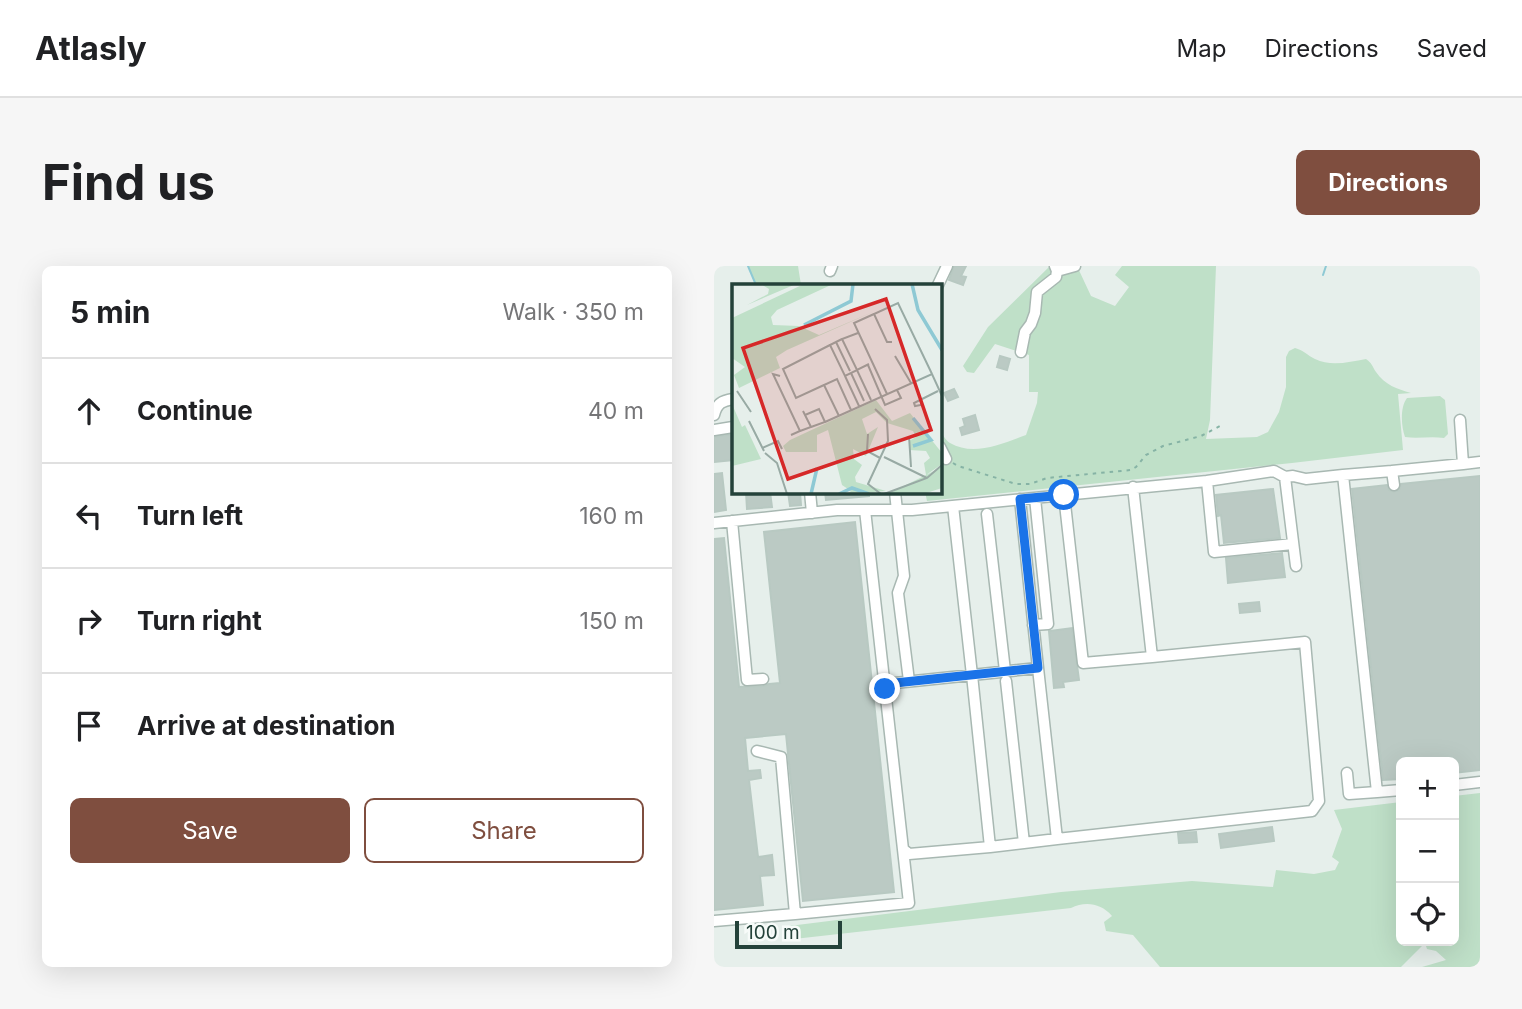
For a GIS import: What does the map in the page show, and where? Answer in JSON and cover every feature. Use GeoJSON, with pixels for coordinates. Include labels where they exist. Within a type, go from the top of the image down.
{"type":"FeatureCollection","features":[{"type":"Feature","properties":{"kind":"street"},"geometry":{"type":"LineString","coordinates":[[938,284],[947,266]]}},
{"type":"Feature","properties":{"kind":"street"},"geometry":{"type":"LineString","coordinates":[[1021,352],[1023,339],[1035,313],[1037,292],[1056,277],[1056,269],[1075,266]]}},
{"type":"Feature","properties":{"kind":"street"},"geometry":{"type":"LineString","coordinates":[[714,415],[717,406],[732,399]]}},
{"type":"Feature","properties":{"kind":"street"},"geometry":{"type":"LineString","coordinates":[[1460,421],[1475,476]]}},
{"type":"Feature","properties":{"kind":"street"},"geometry":{"type":"LineString","coordinates":[[714,430],[732,427]]}},
{"type":"Feature","properties":{"kind":"street"},"geometry":{"type":"LineString","coordinates":[[942,451],[946,459]]}},
{"type":"Feature","properties":{"kind":"street"},"geometry":{"type":"LineString","coordinates":[[714,523],[813,513],[953,506],[1207,481],[1273,471],[1285,477],[1293,476],[1306,480],[1472,463]]}},
{"type":"Feature","properties":{"kind":"street"},"geometry":{"type":"LineString","coordinates":[[1392,471],[1394,485]]}},
{"type":"Feature","properties":{"kind":"street"},"geometry":{"type":"LineString","coordinates":[[1343,475],[1377,792]]}},
{"type":"Feature","properties":{"kind":"street"},"geometry":{"type":"LineString","coordinates":[[1285,477],[1296,566]]}},
{"type":"Feature","properties":{"kind":"street"},"geometry":{"type":"LineString","coordinates":[[1207,481],[1214,552],[1293,544]]}},
{"type":"Feature","properties":{"kind":"street"},"geometry":{"type":"LineString","coordinates":[[1133,487],[1152,657]]}},
{"type":"Feature","properties":{"kind":"street"},"geometry":{"type":"LineString","coordinates":[[810,494],[813,513]]}},
{"type":"Feature","properties":{"kind":"street"},"geometry":{"type":"LineString","coordinates":[[895,494],[904,576],[898,593],[909,681]]}},
{"type":"Feature","properties":{"kind":"street"},"geometry":{"type":"LineString","coordinates":[[903,849],[909,854],[990,847],[1312,811],[1319,801],[1305,642],[1083,663],[1064,495]]}},
{"type":"Feature","properties":{"kind":"street"},"geometry":{"type":"LineString","coordinates":[[1033,625],[1048,624],[1035,498]]}},
{"type":"Feature","properties":{"kind":"street"},"geometry":{"type":"LineString","coordinates":[[1020,499],[1057,839]]}},
{"type":"Feature","properties":{"kind":"street"},"geometry":{"type":"LineString","coordinates":[[953,506],[990,847]]}},
{"type":"Feature","properties":{"kind":"street"},"geometry":{"type":"LineString","coordinates":[[714,921],[909,904],[865,510]]}},
{"type":"Feature","properties":{"kind":"street"},"geometry":{"type":"LineString","coordinates":[[987,514],[1024,843]]}},
{"type":"Feature","properties":{"kind":"street"},"geometry":{"type":"LineString","coordinates":[[732,521],[747,680],[764,679]]}},
{"type":"Feature","properties":{"kind":"street"},"geometry":{"type":"LineString","coordinates":[[885,689],[895,683],[909,681],[972,675],[1005,676],[1038,668]]}},
{"type":"Feature","properties":{"kind":"street"},"geometry":{"type":"LineString","coordinates":[[757,751],[781,757],[795,914]]}},
{"type":"Feature","properties":{"kind":"street"},"geometry":{"type":"LineString","coordinates":[[1347,773],[1349,794],[1396,790]]}},
{"type":"Feature","properties":{"kind":"street"},"geometry":{"type":"LineString","coordinates":[[1459,784],[1480,782]]}},
{"type":"Feature","properties":{"kind":"path"},"geometry":{"type":"LineString","coordinates":[[946,459],[958,466],[1016,484],[1030,484],[1047,478],[1131,470],[1146,455],[1163,446],[1201,436],[1222,425]]}},
{"type":"Feature","properties":{"kind":"green space"},"geometry":{"type":"Polygon","coordinates":[[[748,266],[798,266],[801,284],[756,284],[748,266]]]}},
{"type":"Feature","properties":{"kind":"green space"},"geometry":{"type":"Polygon","coordinates":[[[1050,266],[1077,266],[1091,296],[1115,306],[1129,287],[1115,275],[1122,266],[1216,266],[1210,420],[1206,439],[1257,437],[1268,432],[1279,412],[1286,387],[1286,357],[1289,351],[1295,348],[1327,363],[1366,359],[1387,383],[1411,393],[1398,394],[1403,450],[927,501],[925,494],[942,494],[942,433],[949,442],[969,449],[998,445],[1026,435],[1038,392],[1029,392],[1029,355],[995,344],[974,373],[967,372],[963,366],[988,327],[1050,266]]]}},
{"type":"Feature","properties":{"kind":"green space"},"geometry":{"type":"Polygon","coordinates":[[[1440,396],[1445,400],[1448,434],[1444,438],[1405,437],[1402,417],[1407,398],[1440,396]]]}},
{"type":"Feature","properties":{"kind":"green space"},"geometry":{"type":"Polygon","coordinates":[[[1480,793],[1480,967],[1422,967],[1446,960],[1426,946],[1459,946],[1459,795],[1480,793]]]}},
{"type":"Feature","properties":{"kind":"green space"},"geometry":{"type":"Polygon","coordinates":[[[1396,803],[1396,946],[1422,946],[1401,967],[1160,967],[1133,935],[1106,931],[1104,922],[1112,916],[1103,908],[1087,904],[794,939],[788,935],[789,926],[1061,892],[1192,881],[1273,887],[1276,870],[1314,874],[1335,870],[1339,862],[1332,857],[1342,829],[1334,810],[1396,803]]]}},
{"type":"Feature","properties":{"kind":"building"},"geometry":{"type":"Polygon","coordinates":[[[954,266],[966,266],[961,276],[966,277],[963,285],[949,280],[954,266]]]}},
{"type":"Feature","properties":{"kind":"building"},"geometry":{"type":"Polygon","coordinates":[[[1000,356],[1010,359],[1007,370],[997,367],[1000,356]]]}},
{"type":"Feature","properties":{"kind":"building"},"geometry":{"type":"Polygon","coordinates":[[[954,389],[958,397],[948,401],[944,393],[954,389]]]}},
{"type":"Feature","properties":{"kind":"building"},"geometry":{"type":"Polygon","coordinates":[[[975,415],[979,430],[962,435],[960,428],[965,426],[963,419],[975,415]]]}},
{"type":"Feature","properties":{"kind":"building"},"geometry":{"type":"Polygon","coordinates":[[[732,434],[732,460],[714,462],[714,437],[732,434]]]}},
{"type":"Feature","properties":{"kind":"building"},"geometry":{"type":"Polygon","coordinates":[[[722,473],[726,510],[714,512],[714,474],[722,473]]]}},
{"type":"Feature","properties":{"kind":"building"},"geometry":{"type":"Polygon","coordinates":[[[1480,476],[1480,770],[1459,772],[1459,757],[1396,757],[1396,779],[1383,780],[1352,489],[1387,485],[1389,490],[1394,492],[1399,490],[1401,484],[1480,476]]]}},
{"type":"Feature","properties":{"kind":"building"},"geometry":{"type":"Polygon","coordinates":[[[1273,489],[1280,538],[1224,543],[1216,495],[1273,489]]]}},
{"type":"Feature","properties":{"kind":"building"},"geometry":{"type":"Polygon","coordinates":[[[746,494],[770,494],[772,507],[747,509],[746,494]]]}},
{"type":"Feature","properties":{"kind":"building"},"geometry":{"type":"Polygon","coordinates":[[[788,494],[800,494],[801,505],[790,506],[788,494]]]}},
{"type":"Feature","properties":{"kind":"building"},"geometry":{"type":"Polygon","coordinates":[[[825,494],[869,494],[869,496],[826,500],[825,494]]]}},
{"type":"Feature","properties":{"kind":"building"},"geometry":{"type":"Polygon","coordinates":[[[855,522],[894,892],[803,901],[786,734],[745,738],[748,771],[760,770],[761,778],[749,780],[758,857],[772,855],[774,875],[760,876],[763,905],[714,910],[714,539],[724,538],[739,687],[763,686],[780,683],[764,532],[855,522]]]}},
{"type":"Feature","properties":{"kind":"building"},"geometry":{"type":"Polygon","coordinates":[[[1282,553],[1285,577],[1228,583],[1226,558],[1282,553]]]}},
{"type":"Feature","properties":{"kind":"building"},"geometry":{"type":"Polygon","coordinates":[[[1259,602],[1260,611],[1240,613],[1239,604],[1259,602]]]}},
{"type":"Feature","properties":{"kind":"building"},"geometry":{"type":"Polygon","coordinates":[[[1072,628],[1079,680],[1063,682],[1064,687],[1054,688],[1049,631],[1072,628]]]}},
{"type":"Feature","properties":{"kind":"building"},"geometry":{"type":"Polygon","coordinates":[[[1272,827],[1274,841],[1221,848],[1219,834],[1272,827]]]}},
{"type":"Feature","properties":{"kind":"building"},"geometry":{"type":"Polygon","coordinates":[[[1196,832],[1197,842],[1179,843],[1178,833],[1196,832]]]}},
{"type":"Feature","properties":{"kind":"waterway"},"geometry":{"type":"LineString","coordinates":[[748,266],[756,284]]}},
{"type":"Feature","properties":{"kind":"waterway"},"geometry":{"type":"LineString","coordinates":[[1323,275],[1326,266]]}},
{"type":"Feature","properties":{"kind":"route"},"geometry":{"type":"LineString","coordinates":[[885,689],[895,683],[1038,668],[1020,499],[1064,495]]}}]}
